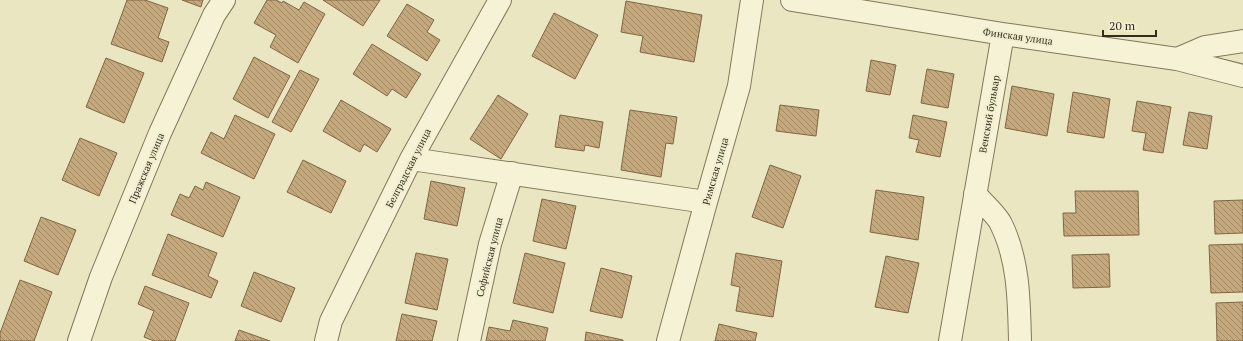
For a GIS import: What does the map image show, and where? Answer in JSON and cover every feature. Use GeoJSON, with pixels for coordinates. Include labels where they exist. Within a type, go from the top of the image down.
{"type":"FeatureCollection","features":[{"type":"Feature","properties":{"kind":"street","name":"Пражская улица"},"geometry":{"type":"LineString","coordinates":[[78,341],[101,277],[160,133],[214,15],[224,0]]}},
{"type":"Feature","properties":{"kind":"street","name":"Белградская улица"},"geometry":{"type":"LineString","coordinates":[[326,341],[331,321],[411,160],[500,0]]}},
{"type":"Feature","properties":{"kind":"street","name":"Римская улица"},"geometry":{"type":"LineString","coordinates":[[668,341],[739,86],[752,0]]}},
{"type":"Feature","properties":{"kind":"street","name":"Финская улица"},"geometry":{"type":"LineString","coordinates":[[792,0],[1003,34],[1177,59],[1243,76]]}},
{"type":"Feature","properties":{"kind":"street","name":"Венский бульвар"},"geometry":{"type":"LineString","coordinates":[[950,341],[1003,34]]}},
{"type":"Feature","properties":{"kind":"street"},"geometry":{"type":"LineString","coordinates":[[1177,59],[1205,48],[1243,41]]}},
{"type":"Feature","properties":{"kind":"street"},"geometry":{"type":"LineString","coordinates":[[411,160],[512,173],[706,202]]}},
{"type":"Feature","properties":{"kind":"street","name":"Софийская улица"},"geometry":{"type":"LineString","coordinates":[[469,341],[490,244],[512,173]]}},
{"type":"Feature","properties":{"kind":"street"},"geometry":{"type":"LineString","coordinates":[[975,194],[1001,223],[1010,247],[1018,278],[1020,341]]}},
{"type":"Feature","properties":{"kind":"building"},"geometry":{"type":"Polygon","coordinates":[[[127,0],[145,0],[168,8],[158,38],[169,42],[162,62],[111,44],[127,0]]]}},
{"type":"Feature","properties":{"kind":"building"},"geometry":{"type":"Polygon","coordinates":[[[182,0],[203,0],[201,7],[182,0]]]}},
{"type":"Feature","properties":{"kind":"building"},"geometry":{"type":"Polygon","coordinates":[[[267,0],[276,0],[282,3],[283,1],[299,10],[304,2],[325,14],[298,63],[270,47],[276,35],[254,23],[267,0]]]}},
{"type":"Feature","properties":{"kind":"building"},"geometry":{"type":"Polygon","coordinates":[[[323,0],[380,0],[363,26],[323,0]]]}},
{"type":"Feature","properties":{"kind":"building"},"geometry":{"type":"Polygon","coordinates":[[[626,1],[702,15],[694,62],[640,52],[643,36],[621,32],[626,1]]]}},
{"type":"Feature","properties":{"kind":"building"},"geometry":{"type":"Polygon","coordinates":[[[407,4],[434,20],[427,32],[440,40],[427,61],[387,36],[407,4]]]}},
{"type":"Feature","properties":{"kind":"building"},"geometry":{"type":"Polygon","coordinates":[[[554,13],[598,35],[575,79],[532,56],[554,13]]]}},
{"type":"Feature","properties":{"kind":"building"},"geometry":{"type":"Polygon","coordinates":[[[372,44],[421,74],[406,98],[392,89],[387,96],[353,74],[372,44]]]}},
{"type":"Feature","properties":{"kind":"building"},"geometry":{"type":"Polygon","coordinates":[[[254,57],[290,76],[268,118],[233,99],[254,57]]]}},
{"type":"Feature","properties":{"kind":"building"},"geometry":{"type":"Polygon","coordinates":[[[106,58],[144,73],[124,123],[86,107],[106,58]]]}},
{"type":"Feature","properties":{"kind":"building"},"geometry":{"type":"Polygon","coordinates":[[[871,60],[896,65],[890,95],[866,91],[871,60]]]}},
{"type":"Feature","properties":{"kind":"building"},"geometry":{"type":"Polygon","coordinates":[[[927,69],[954,74],[948,108],[921,103],[927,69]]]}},
{"type":"Feature","properties":{"kind":"building"},"geometry":{"type":"Polygon","coordinates":[[[300,70],[319,79],[291,132],[272,122],[300,70]]]}},
{"type":"Feature","properties":{"kind":"building"},"geometry":{"type":"Polygon","coordinates":[[[1012,86],[1054,94],[1047,136],[1005,128],[1012,86]]]}},
{"type":"Feature","properties":{"kind":"building"},"geometry":{"type":"Polygon","coordinates":[[[1073,92],[1110,99],[1104,138],[1067,132],[1073,92]]]}},
{"type":"Feature","properties":{"kind":"building"},"geometry":{"type":"Polygon","coordinates":[[[498,95],[528,114],[501,159],[470,139],[498,95]]]}},
{"type":"Feature","properties":{"kind":"building"},"geometry":{"type":"Polygon","coordinates":[[[341,100],[391,129],[377,152],[364,144],[360,152],[323,131],[341,100]]]}},
{"type":"Feature","properties":{"kind":"building"},"geometry":{"type":"Polygon","coordinates":[[[1137,101],[1171,107],[1163,153],[1143,150],[1146,133],[1132,131],[1137,101]]]}},
{"type":"Feature","properties":{"kind":"building"},"geometry":{"type":"Polygon","coordinates":[[[780,105],[819,110],[816,136],[776,131],[780,105]]]}},
{"type":"Feature","properties":{"kind":"building"},"geometry":{"type":"Polygon","coordinates":[[[630,110],[677,117],[673,144],[666,143],[661,177],[621,170],[630,110]]]}},
{"type":"Feature","properties":{"kind":"building"},"geometry":{"type":"Polygon","coordinates":[[[1189,112],[1212,116],[1207,149],[1183,145],[1189,112]]]}},
{"type":"Feature","properties":{"kind":"building"},"geometry":{"type":"Polygon","coordinates":[[[235,115],[275,134],[254,179],[201,153],[211,132],[224,139],[235,115]]]}},
{"type":"Feature","properties":{"kind":"building"},"geometry":{"type":"Polygon","coordinates":[[[560,115],[603,122],[599,148],[585,145],[584,151],[555,147],[560,115]]]}},
{"type":"Feature","properties":{"kind":"building"},"geometry":{"type":"Polygon","coordinates":[[[913,115],[947,122],[940,157],[916,152],[919,140],[909,138],[913,115]]]}},
{"type":"Feature","properties":{"kind":"building"},"geometry":{"type":"Polygon","coordinates":[[[80,138],[117,153],[99,196],[62,180],[80,138]]]}},
{"type":"Feature","properties":{"kind":"building"},"geometry":{"type":"Polygon","coordinates":[[[303,160],[346,181],[331,213],[287,192],[303,160]]]}},
{"type":"Feature","properties":{"kind":"building"},"geometry":{"type":"Polygon","coordinates":[[[770,165],[801,176],[783,228],[752,217],[770,165]]]}},
{"type":"Feature","properties":{"kind":"building"},"geometry":{"type":"Polygon","coordinates":[[[431,181],[465,188],[457,226],[424,219],[431,181]]]}},
{"type":"Feature","properties":{"kind":"building"},"geometry":{"type":"Polygon","coordinates":[[[206,182],[240,197],[223,237],[171,215],[180,194],[189,198],[195,186],[203,190],[206,182]]]}},
{"type":"Feature","properties":{"kind":"building"},"geometry":{"type":"Polygon","coordinates":[[[876,190],[924,197],[918,240],[870,232],[876,190]]]}},
{"type":"Feature","properties":{"kind":"building"},"geometry":{"type":"Polygon","coordinates":[[[1075,191],[1138,191],[1139,235],[1064,236],[1063,213],[1076,213],[1075,191]]]}},
{"type":"Feature","properties":{"kind":"building"},"geometry":{"type":"Polygon","coordinates":[[[542,199],[576,206],[566,249],[533,241],[542,199]]]}},
{"type":"Feature","properties":{"kind":"building"},"geometry":{"type":"Polygon","coordinates":[[[1243,200],[1243,233],[1215,234],[1214,201],[1243,200]]]}},
{"type":"Feature","properties":{"kind":"building"},"geometry":{"type":"Polygon","coordinates":[[[41,217],[76,230],[58,275],[24,261],[41,217]]]}},
{"type":"Feature","properties":{"kind":"building"},"geometry":{"type":"Polygon","coordinates":[[[168,234],[217,253],[208,276],[218,281],[211,298],[152,275],[168,234]]]}},
{"type":"Feature","properties":{"kind":"building"},"geometry":{"type":"Polygon","coordinates":[[[1243,244],[1243,292],[1211,293],[1209,245],[1243,244]]]}},
{"type":"Feature","properties":{"kind":"building"},"geometry":{"type":"Polygon","coordinates":[[[416,253],[448,259],[437,310],[405,303],[416,253]]]}},
{"type":"Feature","properties":{"kind":"building"},"geometry":{"type":"Polygon","coordinates":[[[525,253],[565,263],[553,313],[513,303],[525,253]]]}},
{"type":"Feature","properties":{"kind":"building"},"geometry":{"type":"Polygon","coordinates":[[[736,253],[782,261],[773,317],[736,311],[740,287],[731,285],[736,253]]]}},
{"type":"Feature","properties":{"kind":"building"},"geometry":{"type":"Polygon","coordinates":[[[1109,254],[1110,287],[1073,288],[1072,255],[1109,254]]]}},
{"type":"Feature","properties":{"kind":"building"},"geometry":{"type":"Polygon","coordinates":[[[886,256],[919,263],[908,313],[875,307],[886,256]]]}},
{"type":"Feature","properties":{"kind":"building"},"geometry":{"type":"Polygon","coordinates":[[[601,268],[632,276],[622,318],[590,311],[601,268]]]}},
{"type":"Feature","properties":{"kind":"building"},"geometry":{"type":"Polygon","coordinates":[[[254,272],[295,288],[281,322],[241,306],[254,272]]]}},
{"type":"Feature","properties":{"kind":"building"},"geometry":{"type":"Polygon","coordinates":[[[20,280],[52,292],[34,341],[0,341],[0,333],[20,280]]]}},
{"type":"Feature","properties":{"kind":"building"},"geometry":{"type":"Polygon","coordinates":[[[145,286],[189,303],[175,341],[154,341],[144,337],[154,311],[138,304],[145,286]]]}},
{"type":"Feature","properties":{"kind":"building"},"geometry":{"type":"Polygon","coordinates":[[[1243,302],[1243,341],[1217,341],[1216,303],[1243,302]]]}},
{"type":"Feature","properties":{"kind":"building"},"geometry":{"type":"Polygon","coordinates":[[[402,314],[437,321],[432,341],[396,341],[402,314]]]}},
{"type":"Feature","properties":{"kind":"building"},"geometry":{"type":"Polygon","coordinates":[[[513,320],[548,328],[545,341],[486,341],[489,327],[510,331],[513,320]]]}},
{"type":"Feature","properties":{"kind":"building"},"geometry":{"type":"Polygon","coordinates":[[[719,324],[757,333],[755,341],[715,341],[719,324]]]}},
{"type":"Feature","properties":{"kind":"building"},"geometry":{"type":"Polygon","coordinates":[[[239,330],[270,341],[235,341],[239,330]]]}},
{"type":"Feature","properties":{"kind":"building"},"geometry":{"type":"Polygon","coordinates":[[[586,332],[623,340],[623,341],[585,341],[586,332]]]}}]}
